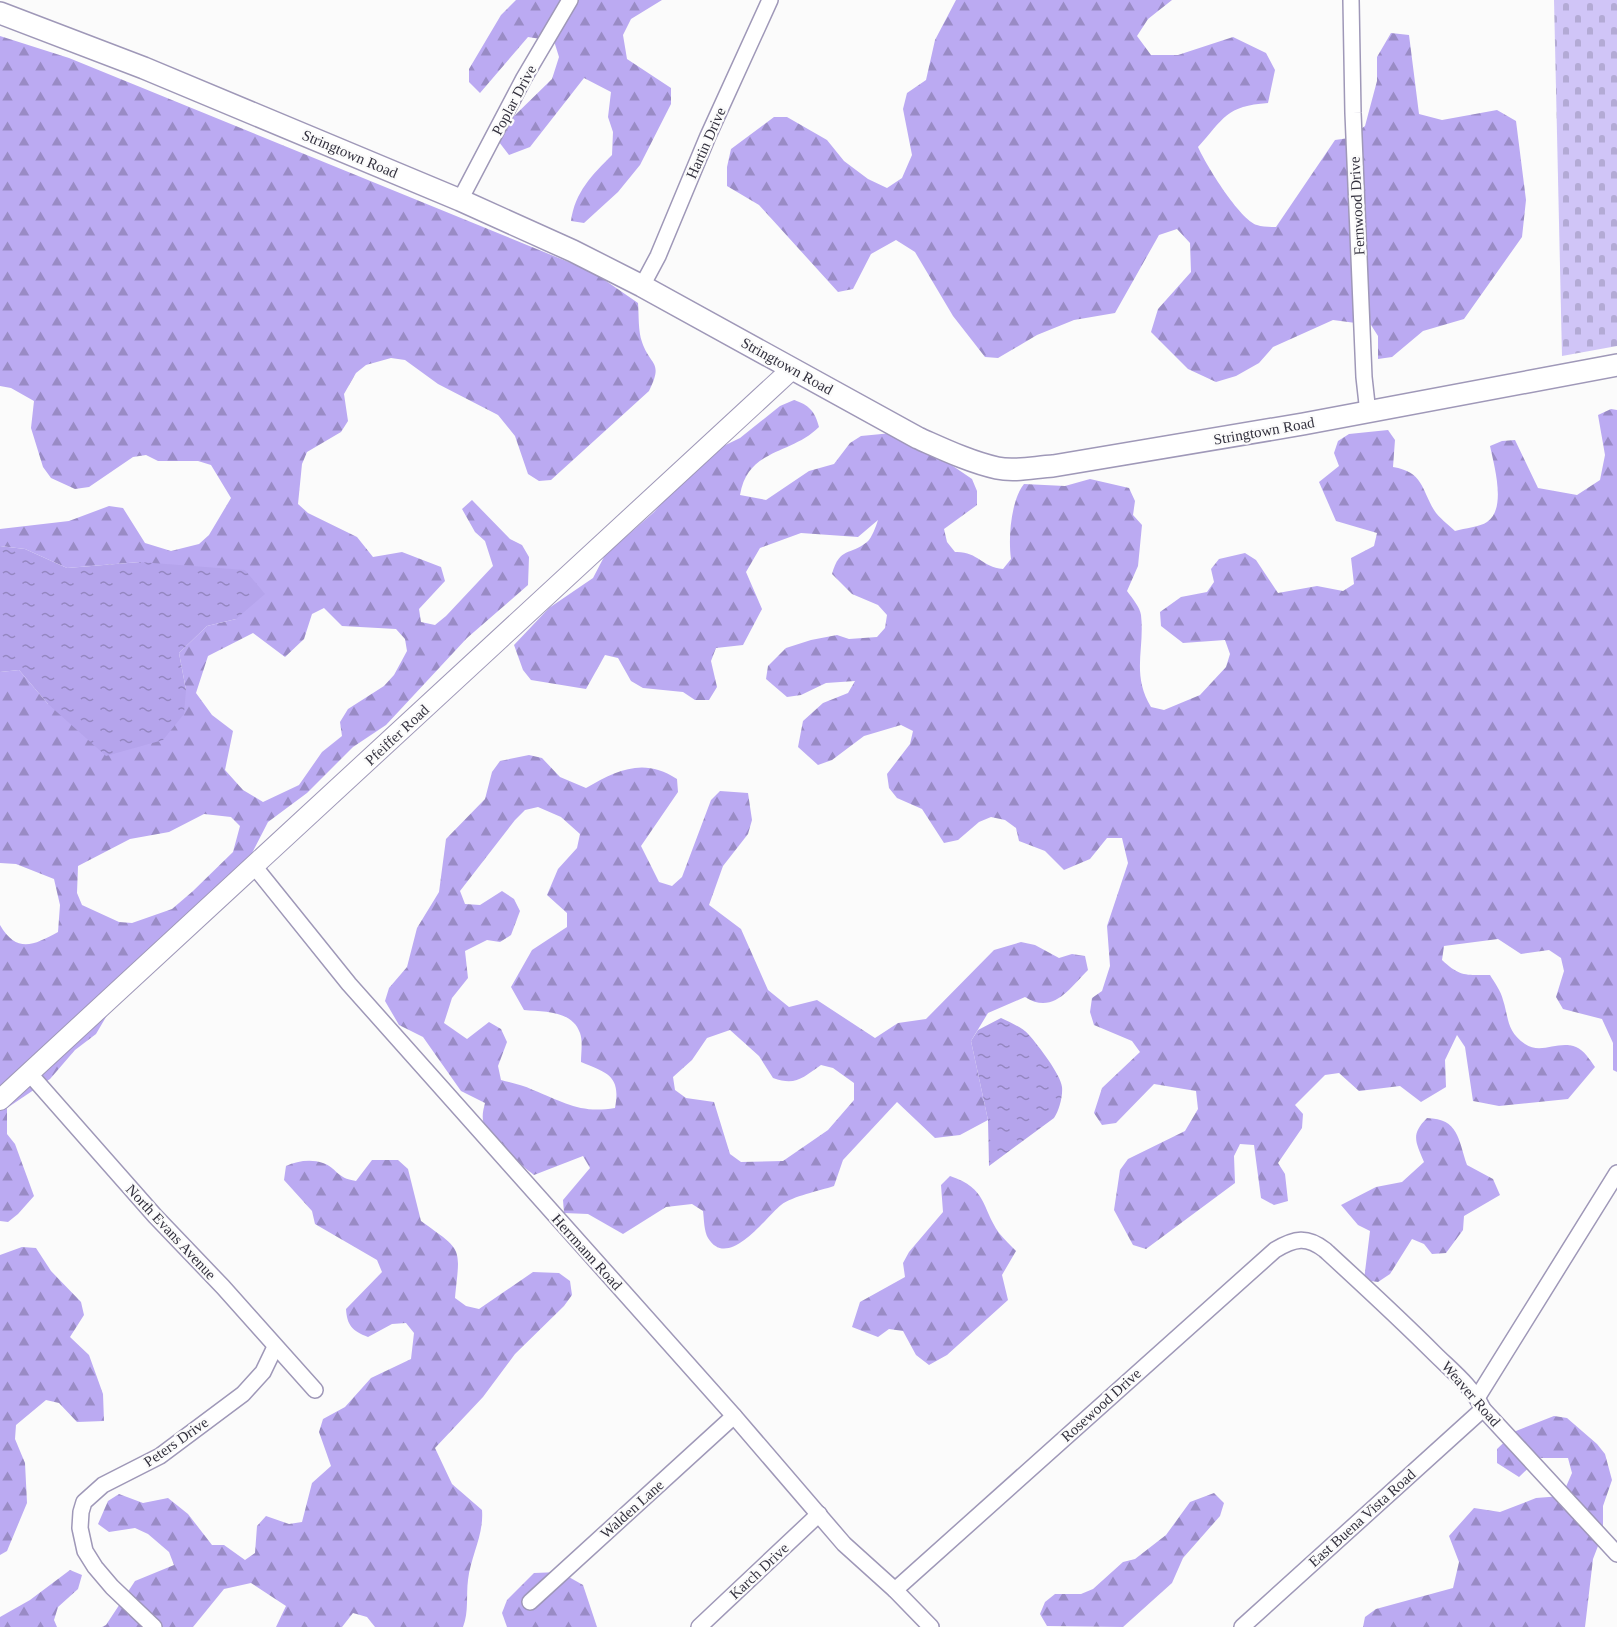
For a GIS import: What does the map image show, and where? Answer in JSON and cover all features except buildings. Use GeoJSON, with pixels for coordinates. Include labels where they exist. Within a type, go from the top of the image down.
{"type":"FeatureCollection","features":[{"type":"Feature","properties":{"kind":"main road","name":"Stringtown Road"},"geometry":{"type":"LineString","coordinates":[[0,13],[144,68],[460,200],[573,251],[642,286],[918,438],[949,452],[998,468],[1053,466],[1368,413],[1617,365]]}},
{"type":"Feature","properties":{"kind":"street","name":"Poplar Drive"},"geometry":{"type":"LineString","coordinates":[[460,200],[524,78],[570,0]]}},
{"type":"Feature","properties":{"kind":"street","name":"Hartin Drive"},"geometry":{"type":"LineString","coordinates":[[642,286],[658,256],[708,136],[770,0]]}},
{"type":"Feature","properties":{"kind":"street","name":"Fernwood Drive"},"geometry":{"type":"LineString","coordinates":[[1351,0],[1353,112],[1364,377],[1368,413]]}},
{"type":"Feature","properties":{"kind":"street","name":"Pfeiffer Road"},"geometry":{"type":"LineString","coordinates":[[0,1100],[792,369]]}},
{"type":"Feature","properties":{"kind":"street","name":"Herrmann Road"},"geometry":{"type":"LineString","coordinates":[[254,866],[349,984],[858,1558],[895,1590],[932,1627]]}},
{"type":"Feature","properties":{"kind":"street","name":"North Evans Avenue"},"geometry":{"type":"LineString","coordinates":[[29,1073],[155,1216],[223,1287],[315,1390]]}},
{"type":"Feature","properties":{"kind":"street","name":"East Buena Vista Road"},"geometry":{"type":"LineString","coordinates":[[1242,1627],[1480,1403],[1617,1173]]}},
{"type":"Feature","properties":{"kind":"street","name":"Rosewood Drive"},"geometry":{"type":"LineString","coordinates":[[895,1590],[1275,1250],[1299,1239],[1316,1243]]}},
{"type":"Feature","properties":{"kind":"street","name":"Weaver Road"},"geometry":{"type":"LineString","coordinates":[[1316,1243],[1402,1321],[1617,1554]]}},
{"type":"Feature","properties":{"kind":"street","name":"Peters Drive"},"geometry":{"type":"LineString","coordinates":[[154,1627],[112,1587],[85,1551],[81,1532],[81,1512],[84,1502],[95,1490],[160,1456],[243,1394],[263,1372],[276,1347]]}},
{"type":"Feature","properties":{"kind":"street","name":"Walden Lane"},"geometry":{"type":"LineString","coordinates":[[530,1602],[734,1416]]}},
{"type":"Feature","properties":{"kind":"street","name":"Karch Drive"},"geometry":{"type":"LineString","coordinates":[[699,1627],[819,1514]]}},
{"type":"Feature","properties":{"kind":"green space"},"geometry":{"type":"Polygon","coordinates":[[[516,0],[662,0],[631,19],[623,35],[627,59],[671,88],[671,104],[640,165],[618,192],[584,223],[571,221],[576,201],[591,177],[612,155],[613,132],[608,117],[611,92],[584,78],[530,147],[509,155],[499,142],[506,124],[552,79],[559,57],[554,41],[528,37],[480,93],[469,82],[469,69],[501,15],[516,0]]]}},
{"type":"Feature","properties":{"kind":"green space"},"geometry":{"type":"Polygon","coordinates":[[[956,0],[1172,0],[1148,19],[1137,36],[1151,55],[1178,55],[1233,37],[1266,53],[1275,70],[1268,103],[1243,107],[1227,115],[1198,147],[1233,203],[1250,221],[1266,227],[1276,227],[1335,140],[1349,138],[1365,126],[1377,81],[1377,57],[1391,33],[1409,35],[1419,114],[1442,120],[1497,110],[1516,121],[1526,200],[1522,237],[1464,319],[1423,331],[1392,357],[1378,359],[1378,336],[1371,325],[1333,320],[1273,347],[1259,363],[1236,376],[1216,382],[1188,369],[1151,332],[1158,309],[1191,272],[1190,243],[1177,229],[1159,235],[1115,313],[1074,320],[1037,335],[998,358],[985,357],[953,316],[915,252],[896,240],[871,254],[853,289],[838,292],[759,205],[727,186],[727,167],[731,149],[774,117],[787,117],[827,140],[844,161],[868,179],[887,188],[902,178],[912,155],[903,109],[907,93],[926,80],[935,40],[956,0]]]}},
{"type":"Feature","properties":{"kind":"green space"},"geometry":{"type":"Polygon","coordinates":[[[1554,0],[1617,0],[1617,346],[1562,356],[1554,0]]]}},
{"type":"Feature","properties":{"kind":"green space"},"geometry":{"type":"Polygon","coordinates":[[[0,36],[69,58],[593,272],[638,303],[641,338],[655,369],[649,391],[551,480],[539,481],[528,474],[515,436],[498,415],[438,384],[405,360],[391,358],[366,365],[356,373],[344,394],[348,421],[341,432],[307,452],[302,464],[298,504],[308,513],[357,537],[373,557],[402,552],[441,567],[445,581],[419,609],[421,622],[435,625],[493,566],[485,541],[475,532],[462,509],[472,500],[510,539],[522,545],[529,557],[528,585],[467,638],[386,725],[353,747],[307,793],[268,822],[250,857],[136,966],[96,1034],[75,1050],[50,1079],[7,1108],[7,1134],[15,1144],[34,1196],[8,1222],[0,1221],[0,925],[13,940],[26,944],[34,943],[58,932],[60,905],[54,879],[16,864],[0,863],[0,672],[19,670],[48,704],[186,690],[179,653],[207,626],[236,619],[140,562],[67,568],[25,549],[0,546],[0,529],[69,521],[109,506],[123,508],[145,543],[171,551],[199,544],[209,535],[231,498],[211,465],[198,461],[158,461],[146,455],[133,457],[89,487],[75,489],[51,478],[43,467],[31,428],[34,401],[11,388],[0,386],[0,36]],[[324,608],[312,614],[304,639],[285,657],[253,633],[208,656],[196,693],[212,715],[233,731],[225,770],[243,790],[263,802],[299,785],[322,752],[342,736],[340,722],[348,709],[384,686],[394,675],[407,651],[405,639],[396,629],[342,626],[324,608]],[[204,814],[169,832],[130,839],[78,866],[77,893],[82,905],[119,922],[132,923],[172,909],[233,852],[240,826],[231,817],[204,814]]]}},
{"type":"Feature","properties":{"kind":"green space"},"geometry":{"type":"Polygon","coordinates":[[[794,400],[811,409],[819,427],[796,443],[761,460],[752,468],[740,495],[766,500],[809,471],[834,464],[850,443],[861,436],[892,433],[928,449],[972,479],[977,491],[977,505],[944,529],[947,542],[955,552],[969,554],[996,568],[1003,569],[1011,559],[1013,509],[1024,484],[1065,486],[1090,479],[1129,488],[1135,501],[1133,515],[1142,525],[1138,566],[1127,591],[1141,615],[1140,672],[1145,695],[1151,707],[1164,710],[1200,695],[1226,667],[1230,654],[1225,640],[1183,643],[1161,626],[1160,612],[1181,597],[1207,592],[1214,582],[1211,569],[1219,559],[1245,553],[1256,560],[1278,593],[1317,586],[1343,591],[1354,584],[1351,558],[1374,546],[1377,533],[1336,521],[1319,482],[1339,466],[1334,453],[1338,441],[1349,434],[1388,430],[1395,440],[1393,467],[1403,469],[1416,477],[1436,513],[1455,531],[1484,524],[1493,516],[1498,497],[1498,486],[1490,446],[1502,441],[1515,440],[1538,488],[1577,495],[1600,480],[1605,455],[1598,415],[1611,409],[1617,410],[1617,1072],[1613,1070],[1613,1043],[1602,1019],[1563,1009],[1556,997],[1564,971],[1561,958],[1549,950],[1521,954],[1498,939],[1444,946],[1442,960],[1454,970],[1469,975],[1490,975],[1502,997],[1511,1029],[1525,1044],[1537,1048],[1569,1045],[1579,1048],[1587,1056],[1595,1067],[1568,1099],[1499,1106],[1473,1101],[1465,1047],[1457,1035],[1445,1060],[1446,1087],[1421,1102],[1400,1086],[1359,1091],[1339,1073],[1325,1075],[1295,1105],[1303,1114],[1302,1128],[1278,1163],[1285,1174],[1288,1201],[1274,1205],[1261,1198],[1254,1145],[1240,1144],[1234,1156],[1235,1183],[1146,1249],[1133,1245],[1114,1210],[1120,1170],[1128,1159],[1185,1131],[1198,1109],[1196,1091],[1154,1084],[1116,1123],[1102,1125],[1094,1113],[1102,1088],[1140,1052],[1132,1041],[1094,1025],[1090,1012],[1092,998],[1102,991],[1110,966],[1107,926],[1128,863],[1122,838],[1107,838],[1090,859],[1064,870],[1045,851],[1019,841],[1016,828],[1005,820],[991,817],[979,822],[958,840],[944,843],[922,809],[897,798],[889,788],[887,774],[910,744],[913,731],[901,725],[864,736],[832,760],[818,765],[798,747],[803,721],[823,703],[848,693],[855,681],[826,683],[801,695],[787,697],[766,679],[768,666],[786,648],[837,635],[849,639],[877,637],[885,628],[887,615],[878,605],[852,594],[832,574],[842,555],[869,540],[878,520],[858,537],[801,533],[760,548],[746,572],[762,609],[743,645],[716,648],[711,661],[717,687],[709,700],[695,700],[683,692],[643,688],[631,681],[618,658],[605,655],[586,689],[531,680],[523,670],[514,645],[549,608],[593,578],[605,555],[654,512],[705,455],[740,438],[780,406],[794,400]]]}},
{"type":"Feature","properties":{"kind":"green space"},"geometry":{"type":"Polygon","coordinates":[[[529,755],[542,758],[560,777],[586,788],[631,768],[653,769],[665,772],[677,779],[678,792],[641,846],[659,882],[672,886],[682,877],[711,800],[720,791],[748,793],[752,820],[748,834],[723,866],[709,905],[741,929],[768,990],[789,1007],[817,1000],[875,1038],[898,1023],[926,1019],[994,950],[1021,942],[1035,945],[1059,958],[1072,954],[1085,956],[1088,970],[1067,992],[1052,1001],[1035,1002],[1025,997],[988,1013],[971,1041],[988,1120],[960,1135],[935,1138],[897,1102],[843,1160],[834,1186],[799,1196],[781,1205],[757,1229],[736,1245],[726,1248],[716,1247],[708,1238],[703,1211],[692,1204],[666,1207],[623,1234],[588,1214],[564,1213],[563,1200],[590,1168],[583,1156],[534,1175],[488,1132],[483,1121],[485,1103],[461,1091],[423,1037],[399,1025],[385,1001],[389,988],[407,967],[417,928],[439,892],[446,839],[485,799],[492,772],[500,761],[529,755]],[[538,807],[525,810],[515,820],[460,891],[465,904],[480,905],[502,891],[514,899],[520,911],[511,935],[500,942],[487,940],[465,951],[468,978],[452,998],[444,1023],[467,1039],[489,1022],[501,1029],[507,1042],[498,1066],[501,1080],[582,1108],[615,1108],[614,1082],[599,1069],[581,1062],[581,1040],[576,1025],[564,1016],[524,1010],[511,987],[532,950],[567,927],[567,913],[547,895],[558,869],[577,848],[580,834],[561,817],[538,807]],[[730,1030],[707,1038],[692,1060],[673,1077],[675,1090],[686,1098],[714,1102],[730,1154],[741,1162],[783,1161],[828,1130],[854,1100],[854,1083],[833,1068],[821,1065],[804,1077],[793,1081],[773,1078],[759,1056],[730,1030]]]}},
{"type":"Feature","properties":{"kind":"green space"},"geometry":{"type":"Polygon","coordinates":[[[1427,1118],[1438,1119],[1451,1126],[1459,1139],[1467,1165],[1493,1179],[1500,1195],[1464,1216],[1463,1230],[1446,1253],[1432,1254],[1424,1244],[1412,1239],[1390,1274],[1378,1282],[1364,1280],[1370,1231],[1358,1225],[1341,1205],[1376,1187],[1402,1182],[1424,1162],[1416,1134],[1427,1118]]]}},
{"type":"Feature","properties":{"kind":"green space"},"geometry":{"type":"Polygon","coordinates":[[[372,1160],[398,1160],[408,1169],[421,1221],[452,1245],[456,1252],[458,1268],[455,1298],[466,1306],[479,1309],[533,1272],[559,1273],[570,1281],[572,1295],[564,1306],[515,1354],[483,1397],[435,1448],[452,1484],[482,1510],[481,1528],[468,1580],[467,1609],[463,1627],[375,1627],[367,1617],[353,1613],[342,1627],[276,1627],[286,1606],[251,1583],[224,1589],[193,1627],[102,1627],[106,1625],[135,1581],[174,1565],[169,1552],[148,1534],[135,1528],[109,1532],[98,1524],[108,1501],[119,1494],[143,1503],[168,1498],[188,1514],[212,1545],[224,1545],[245,1560],[255,1553],[257,1526],[266,1516],[289,1524],[302,1522],[312,1483],[331,1466],[319,1432],[323,1419],[345,1407],[371,1378],[411,1359],[414,1333],[406,1323],[392,1324],[368,1337],[351,1327],[346,1309],[382,1272],[377,1260],[315,1224],[312,1211],[284,1180],[286,1166],[309,1161],[323,1163],[344,1178],[356,1181],[372,1160]]]}},
{"type":"Feature","properties":{"kind":"green space"},"geometry":{"type":"Polygon","coordinates":[[[950,1176],[962,1181],[977,1193],[999,1233],[1016,1251],[1002,1275],[1008,1300],[947,1355],[929,1365],[916,1355],[903,1331],[889,1329],[878,1337],[852,1327],[860,1302],[905,1277],[903,1263],[909,1252],[943,1212],[941,1185],[950,1176]]]}},
{"type":"Feature","properties":{"kind":"green space"},"geometry":{"type":"Polygon","coordinates":[[[22,1247],[36,1248],[51,1271],[81,1302],[84,1315],[70,1337],[89,1355],[103,1394],[104,1421],[77,1422],[59,1403],[46,1400],[16,1425],[15,1439],[25,1463],[27,1503],[7,1551],[0,1555],[0,1255],[22,1247]]]}},
{"type":"Feature","properties":{"kind":"green space"},"geometry":{"type":"Polygon","coordinates":[[[1554,1416],[1567,1418],[1597,1444],[1605,1454],[1612,1480],[1603,1506],[1603,1533],[1593,1559],[1585,1627],[1363,1627],[1365,1617],[1376,1609],[1453,1588],[1459,1562],[1449,1536],[1474,1508],[1500,1512],[1536,1498],[1562,1496],[1572,1473],[1568,1458],[1539,1458],[1519,1477],[1497,1463],[1497,1449],[1516,1431],[1554,1416]]]}},
{"type":"Feature","properties":{"kind":"green space"},"geometry":{"type":"Polygon","coordinates":[[[1214,1493],[1224,1503],[1220,1516],[1183,1558],[1172,1583],[1123,1627],[1047,1626],[1040,1614],[1045,1602],[1055,1594],[1081,1594],[1093,1589],[1123,1562],[1135,1559],[1166,1535],[1190,1502],[1214,1493]]]}},
{"type":"Feature","properties":{"kind":"green space"},"geometry":{"type":"Polygon","coordinates":[[[70,1570],[82,1575],[78,1589],[58,1607],[54,1620],[57,1627],[0,1627],[0,1617],[30,1600],[70,1570]]]}},
{"type":"Feature","properties":{"kind":"green space"},"geometry":{"type":"Polygon","coordinates":[[[560,1572],[583,1585],[597,1627],[507,1627],[502,1613],[507,1600],[534,1573],[560,1572]]]}},
{"type":"Feature","properties":{"kind":"water"},"geometry":{"type":"Polygon","coordinates":[[[0,546],[25,549],[67,568],[140,562],[245,570],[265,594],[236,619],[207,626],[179,653],[186,690],[184,714],[163,740],[106,756],[48,704],[19,670],[0,672],[0,546]]]}},
{"type":"Feature","properties":{"kind":"water"},"geometry":{"type":"Polygon","coordinates":[[[1001,1018],[1023,1030],[1038,1046],[1058,1075],[1062,1095],[1054,1118],[989,1166],[988,1120],[971,1041],[978,1030],[1001,1018]]]}}]}
